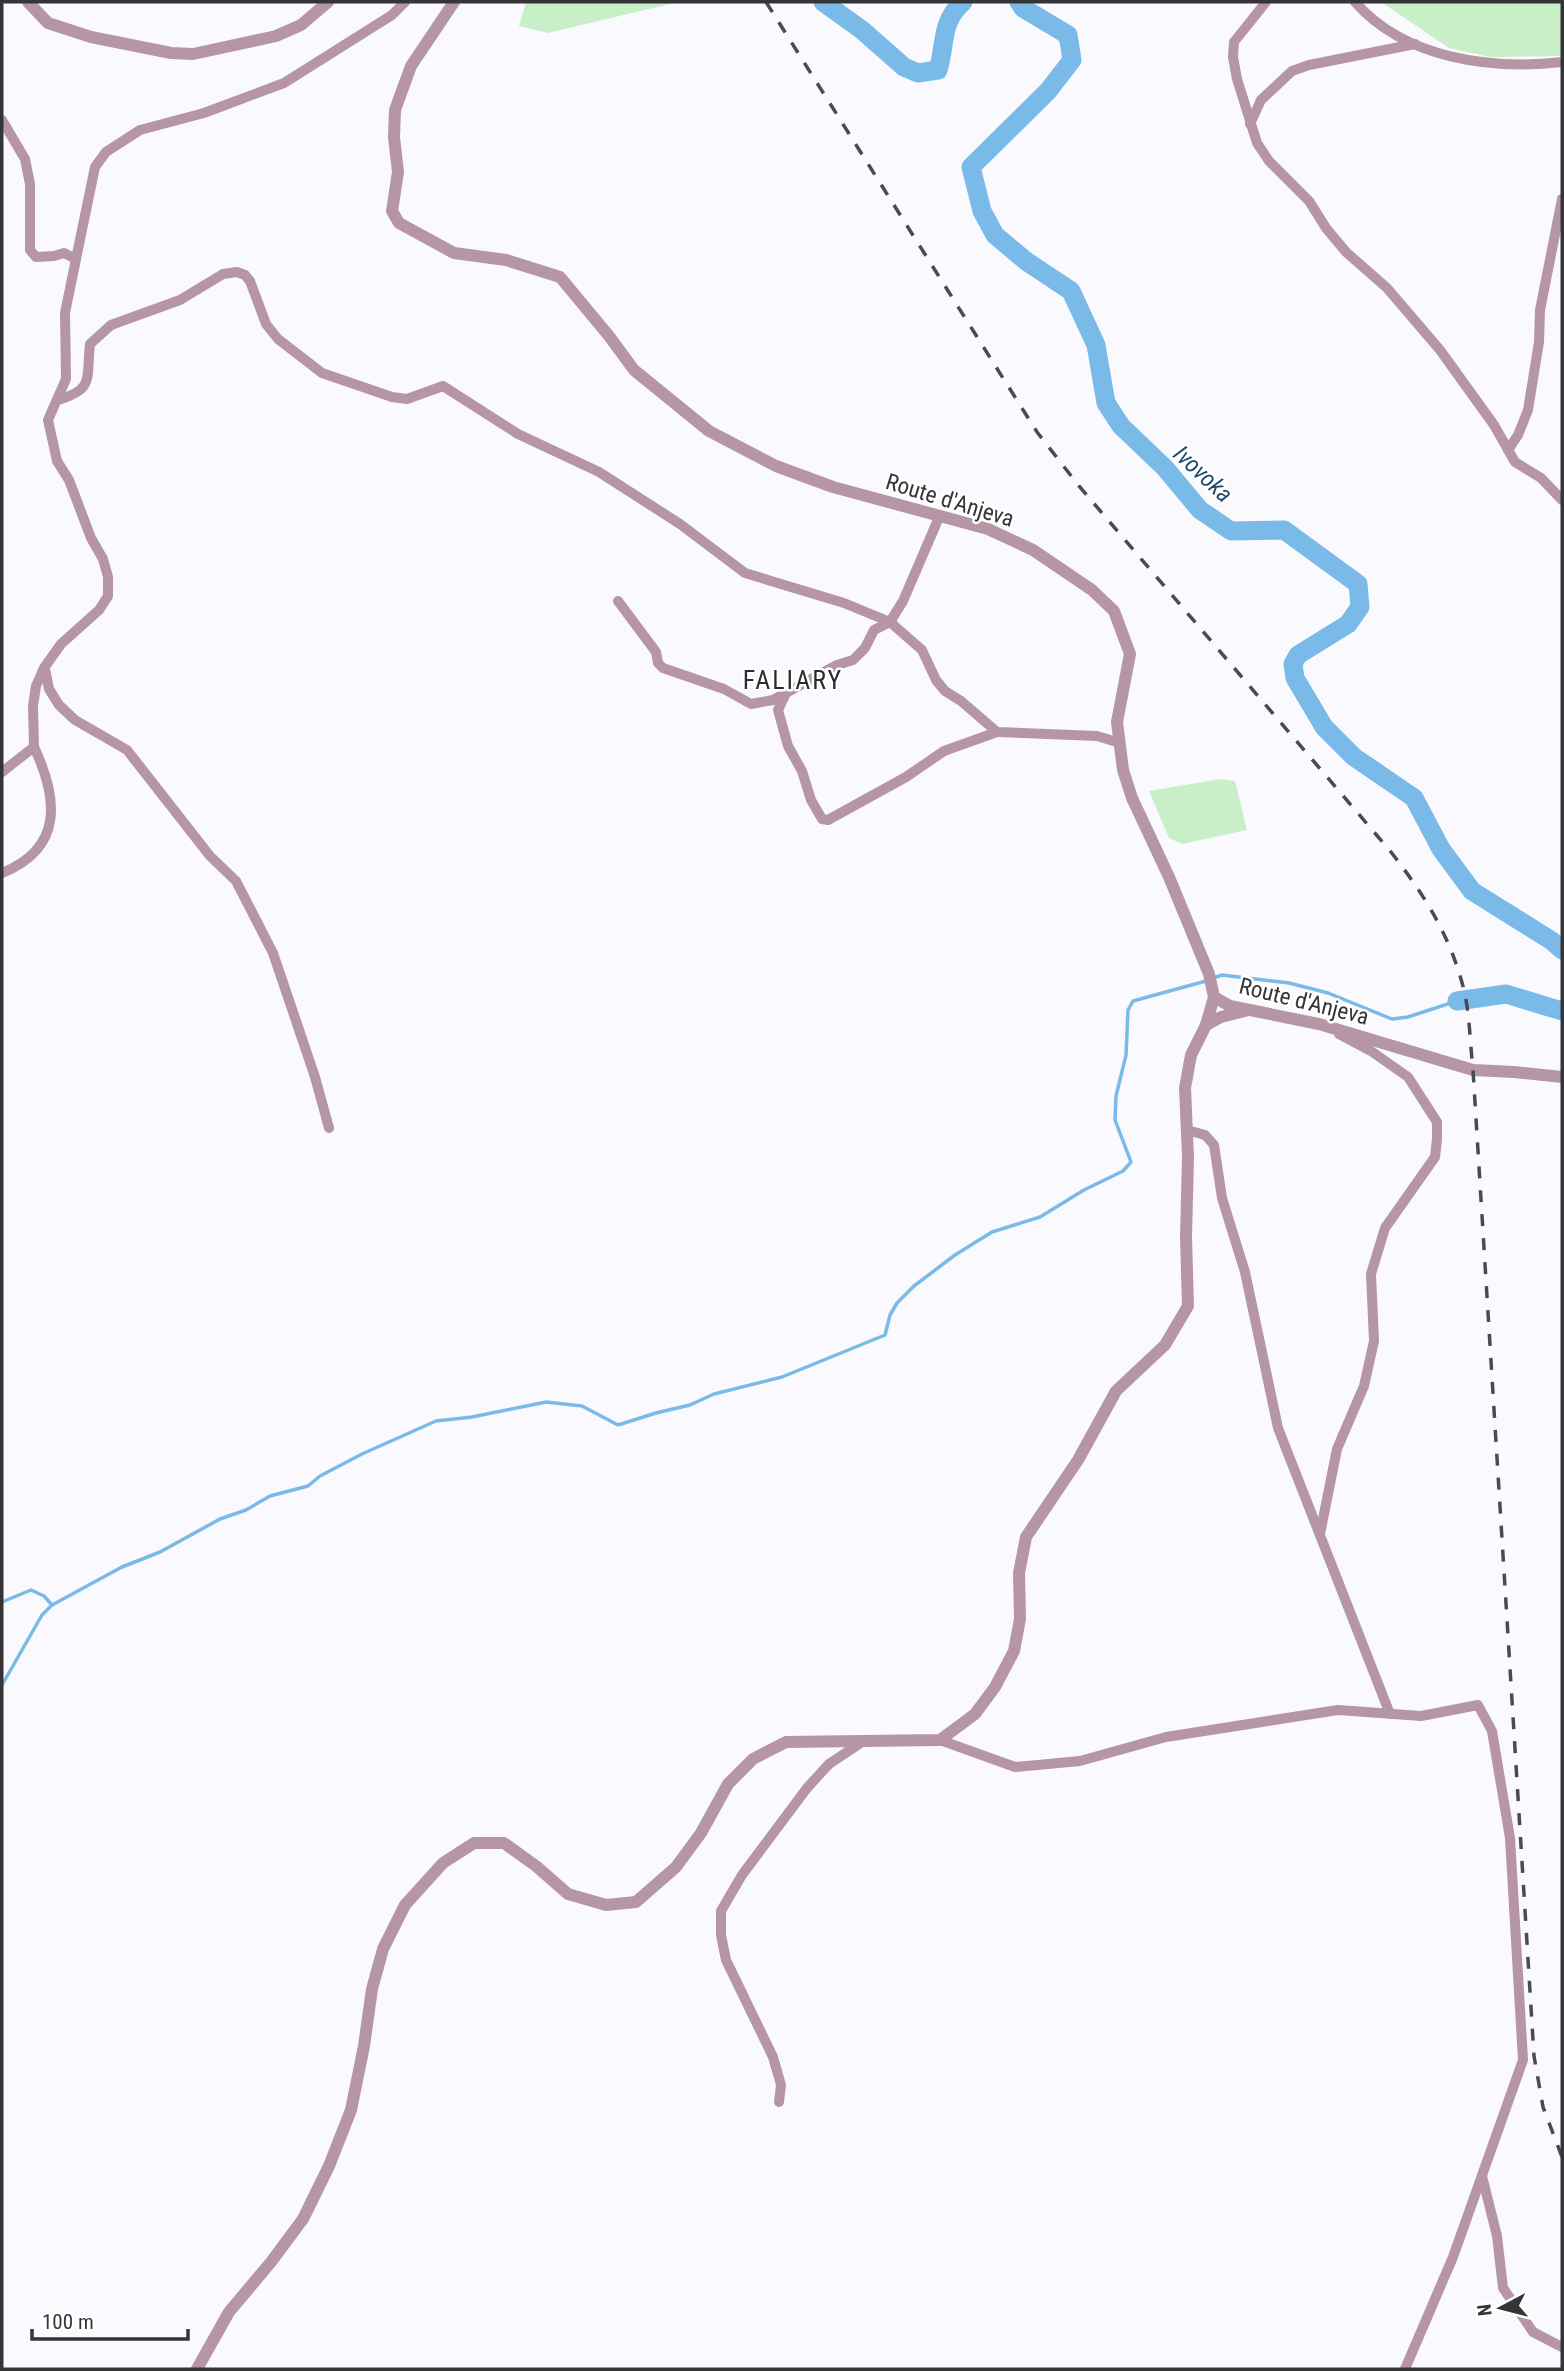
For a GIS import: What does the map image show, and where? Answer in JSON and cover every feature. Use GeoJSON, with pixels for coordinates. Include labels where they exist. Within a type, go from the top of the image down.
{"type":"FeatureCollection","features":[{"type":"Feature","properties":{"kind":"street"},"geometry":{"type":"LineString","coordinates":[[28,2],[48,23],[91,37],[172,53],[193,54],[276,36],[301,25],[328,2]]}},
{"type":"Feature","properties":{"kind":"street"},"geometry":{"type":"LineString","coordinates":[[2,873],[13,869],[40,847],[52,822],[51,787],[34,747],[33,706],[36,686],[44,668],[61,644],[99,610],[108,596],[108,577],[103,559],[91,538],[69,480],[57,461],[48,420],[66,379],[65,313],[95,167],[106,152],[140,130],[204,113],[284,83],[392,15],[405,2]]}},
{"type":"Feature","properties":{"kind":"street","name":"Route d'Anjeva"},"geometry":{"type":"LineString","coordinates":[[454,2],[411,66],[395,110],[394,137],[398,172],[392,211],[399,223],[454,253],[506,260],[560,277],[634,370],[709,431],[776,466],[821,483],[988,529],[1033,550],[1092,590],[1114,611],[1130,654],[1117,722],[1123,770],[1132,798],[1169,877],[1209,974],[1214,994],[1230,1006],[1319,1024],[1473,1070],[1562,1077]]}},
{"type":"Feature","properties":{"kind":"street"},"geometry":{"type":"LineString","coordinates":[[1266,2],[1234,42],[1233,57],[1257,143],[1269,161],[1309,201],[1346,252],[1387,288],[1448,360],[1494,425],[1515,462],[1541,478],[1562,500]]}},
{"type":"Feature","properties":{"kind":"street"},"geometry":{"type":"LineString","coordinates":[[1355,2],[1381,25],[1436,52],[1494,64],[1562,62]]}},
{"type":"Feature","properties":{"kind":"street"},"geometry":{"type":"LineString","coordinates":[[1250,124],[1261,100],[1292,71],[1309,65],[1416,44]]}},
{"type":"Feature","properties":{"kind":"street"},"geometry":{"type":"LineString","coordinates":[[2,120],[25,159],[30,184],[30,250],[36,257],[64,253],[76,259]]}},
{"type":"Feature","properties":{"kind":"street"},"geometry":{"type":"LineString","coordinates":[[1508,450],[1518,435],[1528,410],[1539,342],[1540,310],[1562,199]]}},
{"type":"Feature","properties":{"kind":"street"},"geometry":{"type":"LineString","coordinates":[[58,400],[78,394],[86,386],[90,344],[111,325],[180,300],[223,274],[237,272],[246,275],[266,324],[278,339],[322,373],[392,397],[407,398],[443,386],[518,433],[599,472],[680,524],[745,573],[844,604],[890,622],[922,650],[936,680],[945,691],[997,732]]}},
{"type":"Feature","properties":{"kind":"street"},"geometry":{"type":"LineString","coordinates":[[618,601],[656,652],[658,663],[663,668],[724,689],[751,704],[773,700],[837,665],[853,660],[864,648],[874,630],[890,622],[903,601],[940,515]]}},
{"type":"Feature","properties":{"kind":"street"},"geometry":{"type":"LineString","coordinates":[[44,668],[49,689],[60,705],[75,720],[127,750],[198,841],[236,881],[273,953],[330,1128]]}},
{"type":"Feature","properties":{"kind":"street"},"geometry":{"type":"LineString","coordinates":[[786,693],[778,710],[783,731],[821,819],[828,820],[906,777],[944,751],[997,732],[1097,736],[1120,743]]}},
{"type":"Feature","properties":{"kind":"street"},"geometry":{"type":"LineString","coordinates":[[2,772],[34,747]]}},
{"type":"Feature","properties":{"kind":"street"},"geometry":{"type":"LineString","coordinates":[[940,1740],[975,1714],[995,1688],[1014,1651],[1020,1619],[1019,1573],[1027,1537],[1077,1460],[1115,1391],[1165,1345],[1188,1306],[1185,1088],[1191,1055],[1206,1025],[1214,994]]}},
{"type":"Feature","properties":{"kind":"street"},"geometry":{"type":"LineString","coordinates":[[1206,1025],[1221,1017],[1248,1011]]}},
{"type":"Feature","properties":{"kind":"street"},"geometry":{"type":"LineString","coordinates":[[1319,1024],[1371,1051],[1408,1077],[1437,1122],[1434,1157],[1385,1228],[1371,1274],[1374,1341],[1364,1386],[1337,1449],[1320,1534]]}},
{"type":"Feature","properties":{"kind":"street"},"geometry":{"type":"LineString","coordinates":[[1187,1129],[1205,1135],[1214,1145],[1222,1198],[1245,1272],[1278,1428],[1391,1714]]}},
{"type":"Feature","properties":{"kind":"street"},"geometry":{"type":"LineString","coordinates":[[197,2369],[229,2312],[303,2219],[329,2166],[351,2110],[372,1989],[383,1949],[405,1905],[443,1863],[474,1843],[504,1843],[568,1894],[606,1905],[636,1902],[677,1867],[701,1833],[728,1784],[753,1759],[786,1742],[940,1740],[1015,1767],[1080,1761],[1166,1737],[1338,1710],[1421,1716],[1478,1705],[1492,1731],[1510,1838],[1523,2060],[1452,2257],[1405,2369]]}},
{"type":"Feature","properties":{"kind":"street"},"geometry":{"type":"LineString","coordinates":[[779,2102],[781,2085],[773,2057],[726,1960],[721,1935],[721,1912],[742,1875],[807,1788],[829,1764],[866,1740]]}},
{"type":"Feature","properties":{"kind":"street"},"geometry":{"type":"LineString","coordinates":[[1482,2176],[1497,2236],[1503,2288],[1533,2332],[1562,2347]]}},
{"type":"Feature","properties":{"kind":"green space"},"geometry":{"type":"Polygon","coordinates":[[[526,2],[674,3],[548,33],[519,26],[526,2]]]}},
{"type":"Feature","properties":{"kind":"green space"},"geometry":{"type":"Polygon","coordinates":[[[1562,2],[1562,56],[1490,57],[1449,48],[1384,4],[1562,2]]]}},
{"type":"Feature","properties":{"kind":"green space"},"geometry":{"type":"Polygon","coordinates":[[[1220,779],[1235,781],[1247,830],[1182,844],[1169,838],[1149,791],[1220,779]]]}},
{"type":"Feature","properties":{"kind":"waterway","name":"Ivovoka"},"geometry":{"type":"LineString","coordinates":[[823,2],[862,30],[904,67],[918,73],[938,70],[947,26],[963,2]]}},
{"type":"Feature","properties":{"kind":"waterway","name":"Ivovoka"},"geometry":{"type":"LineString","coordinates":[[1019,2],[1023,8],[1068,35],[1072,60],[1048,91],[971,167],[982,211],[995,235],[1026,261],[1071,291],[1096,345],[1106,403],[1121,426],[1165,468],[1200,510],[1231,531],[1284,530],[1358,584],[1360,607],[1348,624],[1298,655],[1293,664],[1295,678],[1324,727],[1354,757],[1414,798],[1441,849],[1472,891],[1562,950]]}},
{"type":"Feature","properties":{"kind":"waterway"},"geometry":{"type":"LineString","coordinates":[[1213,978],[1222,975],[1289,983],[1328,993],[1392,1019],[1408,1017],[1457,1001]]}},
{"type":"Feature","properties":{"kind":"waterway"},"geometry":{"type":"LineString","coordinates":[[2,1685],[42,1615],[52,1605],[220,1519],[246,1510],[270,1496],[308,1486],[320,1476],[362,1454],[436,1421],[472,1417],[546,1402],[582,1406],[618,1425],[690,1405],[714,1394],[782,1377],[885,1335],[890,1315],[897,1303],[914,1286],[955,1255],[992,1232],[1040,1217],[1084,1190],[1123,1171],[1131,1162],[1115,1120],[1116,1096],[1126,1055],[1128,1010],[1133,1001],[1206,981]]}},
{"type":"Feature","properties":{"kind":"waterway"},"geometry":{"type":"LineString","coordinates":[[1457,1001],[1506,994],[1562,1011]]}},
{"type":"Feature","properties":{"kind":"waterway"},"geometry":{"type":"LineString","coordinates":[[2,1602],[31,1590],[44,1596],[52,1605]]}},
{"type":"Feature","properties":{"kind":"railway"},"geometry":{"type":"LineString","coordinates":[[766,2],[1037,432],[1079,486],[1391,852],[1425,900],[1451,951],[1466,1000],[1473,1070],[1534,2056],[1543,2107],[1562,2157]]}},
{"type":"Feature","properties":{"kind":"district","name":"FALIARY"},"geometry":{"type":"Point","coordinates":[793,680]}}]}
